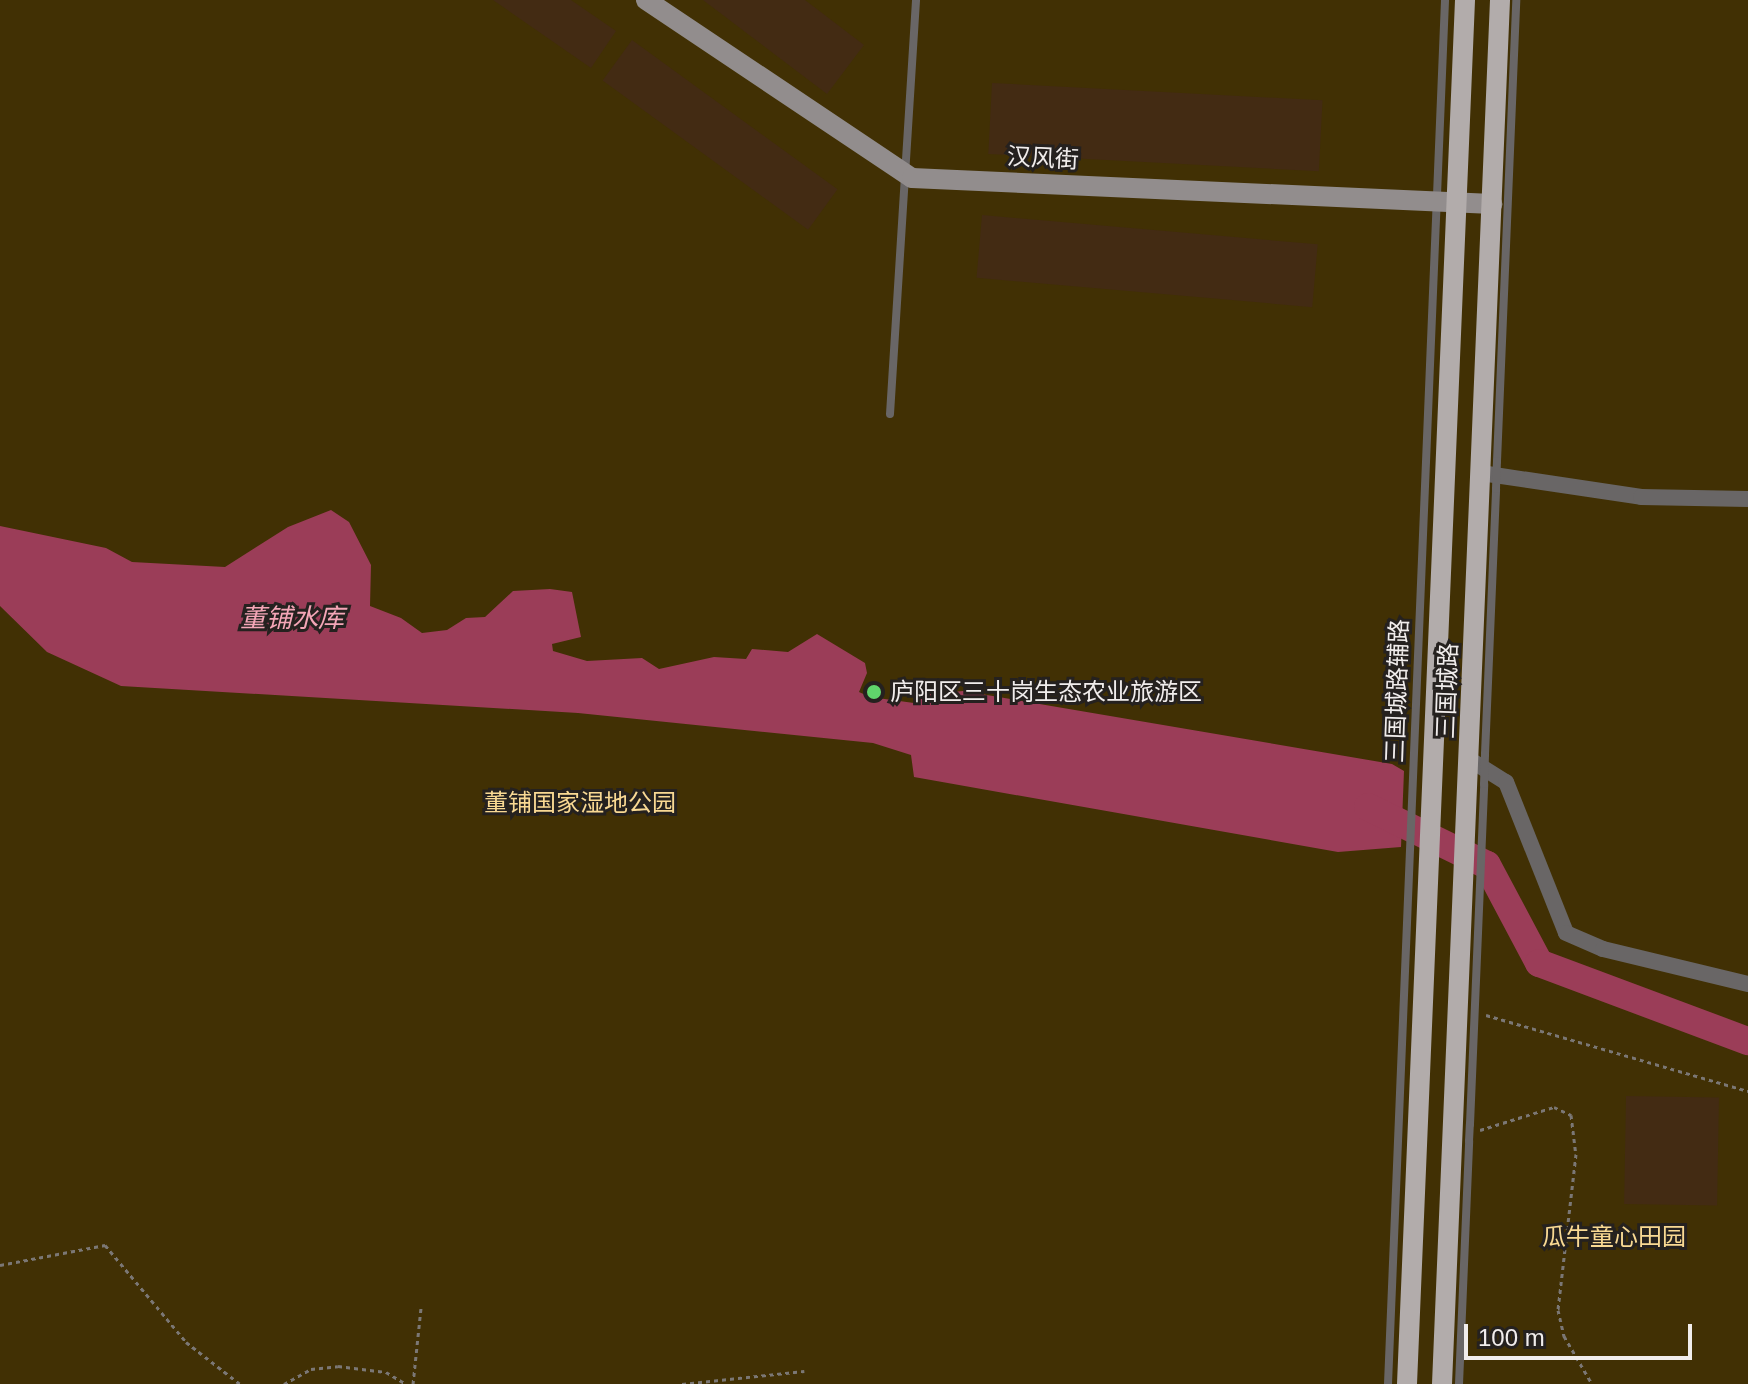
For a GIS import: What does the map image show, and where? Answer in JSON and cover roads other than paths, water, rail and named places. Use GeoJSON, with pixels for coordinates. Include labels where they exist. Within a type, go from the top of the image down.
{"type":"FeatureCollection","features":[{"type":"Feature","properties":{"kind":"main road","name":"三国城路"},"geometry":{"type":"LineString","coordinates":[[1407,1384],[1435,768],[1447,202],[1465,0]]}},
{"type":"Feature","properties":{"kind":"main road","name":"三国城路"},"geometry":{"type":"LineString","coordinates":[[1442,1384],[1464,1134],[1465,889],[1477,769],[1489,467],[1492,204],[1500,0]]}},
{"type":"Feature","properties":{"kind":"street","name":"汉风街"},"geometry":{"type":"LineString","coordinates":[[646,0],[912,178],[1492,204]]}},
{"type":"Feature","properties":{"kind":"street"},"geometry":{"type":"LineString","coordinates":[[1489,467],[1641,497],[1748,499]]}},
{"type":"Feature","properties":{"kind":"street"},"geometry":{"type":"LineString","coordinates":[[1477,769],[1506,782],[1566,933],[1603,949],[1748,984]]}},
{"type":"Feature","properties":{"kind":"lane"},"geometry":{"type":"LineString","coordinates":[[890,414],[916,0]]}},
{"type":"Feature","properties":{"kind":"lane","name":"三国城路辅路"},"geometry":{"type":"LineString","coordinates":[[1388,1384],[1413,771],[1447,202],[1445,0]]}},
{"type":"Feature","properties":{"kind":"lane"},"geometry":{"type":"LineString","coordinates":[[1459,1384],[1464,1134],[1483,805],[1477,769],[1496,489],[1489,467],[1516,0]]}},
{"type":"Feature","properties":{"kind":"water","name":"董铺水库"},"geometry":{"type":"Polygon","coordinates":[[[331,510],[349,522],[371,565],[370,606],[401,618],[422,633],[447,630],[466,618],[485,617],[513,591],[550,589],[572,592],[581,637],[552,644],[553,651],[587,661],[642,658],[659,669],[714,657],[746,659],[752,649],[788,652],[817,634],[865,663],[867,673],[859,692],[870,697],[914,703],[931,694],[963,691],[1392,764],[1404,771],[1401,847],[1338,852],[914,777],[911,755],[873,743],[578,713],[121,686],[47,652],[0,606],[0,526],[106,548],[132,562],[225,567],[288,527],[331,510]]]}},
{"type":"Feature","properties":{"kind":"waterway"},"geometry":{"type":"LineString","coordinates":[[1368,807],[1487,865],[1539,963],[1748,1041]]}},
{"type":"Feature","properties":{"kind":"place","name":"庐阳区三十岗生态农业旅游区"},"geometry":{"type":"Point","coordinates":[874,692]}},
{"type":"Feature","properties":{"kind":"park label","name":"董铺国家湿地公园"},"geometry":{"type":"Point","coordinates":[580,803]}},
{"type":"Feature","properties":{"kind":"park label","name":"瓜牛童心田园"},"geometry":{"type":"Point","coordinates":[1614,1237]}}]}
